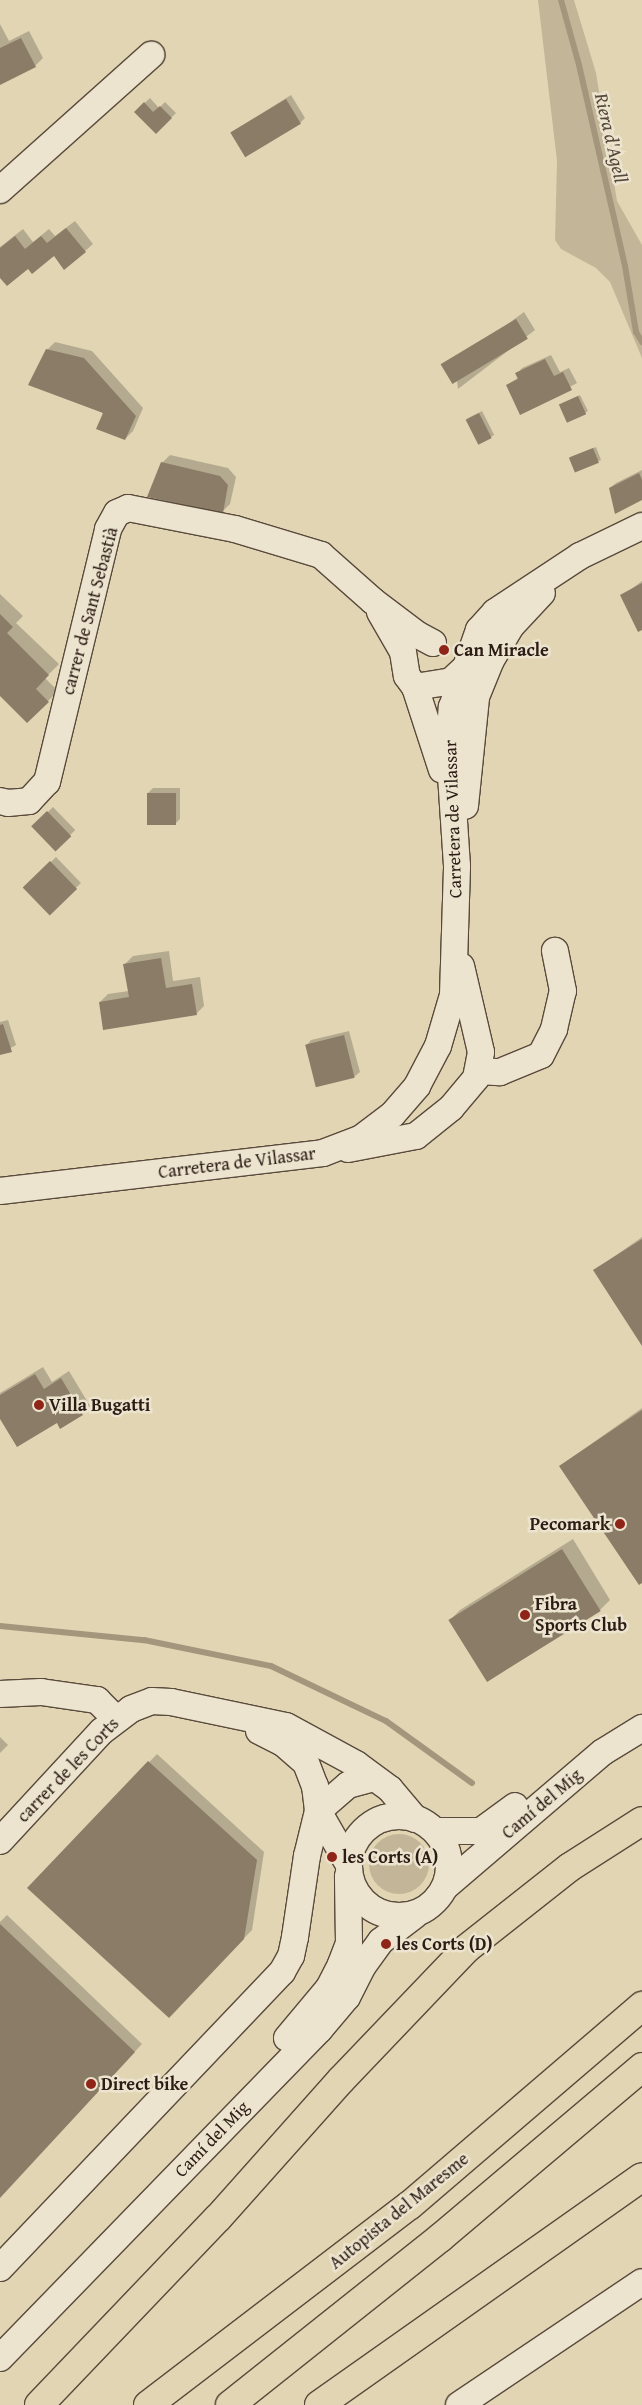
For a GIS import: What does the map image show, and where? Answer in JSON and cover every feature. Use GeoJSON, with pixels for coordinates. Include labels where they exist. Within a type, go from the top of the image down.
{"type":"FeatureCollection","features":[{"type":"Feature","properties":{"kind":"highway"},"geometry":{"type":"LineString","coordinates":[[39,2405],[218,2218],[341,2080],[466,1949],[570,1867],[642,1821]]}},
{"type":"Feature","properties":{"kind":"highway","name":"Autopista del Maresme"},"geometry":{"type":"LineString","coordinates":[[148,2405],[410,2205],[642,2006]]}},
{"type":"Feature","properties":{"kind":"highway"},"geometry":{"type":"LineString","coordinates":[[230,2405],[440,2238],[642,2067]]}},
{"type":"Feature","properties":{"kind":"highway"},"geometry":{"type":"LineString","coordinates":[[319,2405],[642,2177]]}},
{"type":"Feature","properties":{"kind":"street"},"geometry":{"type":"LineString","coordinates":[[0,190],[150,55]]}},
{"type":"Feature","properties":{"kind":"street","name":"carrer de Sant Sebastià"},"geometry":{"type":"LineString","coordinates":[[0,800],[8,804],[29,801],[46,782],[108,529],[117,513],[128,508],[226,527],[320,555],[373,601]]}},
{"type":"Feature","properties":{"kind":"street"},"geometry":{"type":"LineString","coordinates":[[451,653],[479,630],[495,612],[580,556],[642,526]]}},
{"type":"Feature","properties":{"kind":"street"},"geometry":{"type":"LineString","coordinates":[[458,794],[476,696],[498,648],[512,626],[580,556]]}},
{"type":"Feature","properties":{"kind":"street"},"geometry":{"type":"LineString","coordinates":[[373,601],[418,635],[451,653]]}},
{"type":"Feature","properties":{"kind":"street"},"geometry":{"type":"LineString","coordinates":[[373,601],[411,675],[458,794]]}},
{"type":"Feature","properties":{"kind":"street"},"geometry":{"type":"LineString","coordinates":[[411,675],[409,653],[419,644],[451,653],[514,612],[532,604]]}},
{"type":"Feature","properties":{"kind":"street"},"geometry":{"type":"LineString","coordinates":[[411,675],[451,681],[451,653]]}},
{"type":"Feature","properties":{"kind":"street","name":"Carretera de Vilassar"},"geometry":{"type":"LineString","coordinates":[[0,1191],[121,1178],[323,1152],[360,1139],[394,1114],[416,1086],[438,1046],[453,995],[458,794],[449,746],[452,707],[451,653]]}},
{"type":"Feature","properties":{"kind":"street"},"geometry":{"type":"LineString","coordinates":[[323,1152],[380,1145],[416,1136],[451,1108],[476,1078],[481,1052],[472,1002],[455,943]]}},
{"type":"Feature","properties":{"kind":"street"},"geometry":{"type":"LineString","coordinates":[[478,1071],[500,1072],[541,1055],[554,1029],[563,990],[555,951]]}},
{"type":"Feature","properties":{"kind":"street"},"geometry":{"type":"LineString","coordinates":[[121,1178],[139,1197]]}},
{"type":"Feature","properties":{"kind":"street"},"geometry":{"type":"LineString","coordinates":[[0,1694],[41,1692],[97,1700],[116,1719]]}},
{"type":"Feature","properties":{"kind":"street","name":"carrer de les Corts"},"geometry":{"type":"LineString","coordinates":[[0,1841],[116,1719],[152,1701],[172,1702],[227,1715]]}},
{"type":"Feature","properties":{"kind":"street","name":"Camí del Mig"},"geometry":{"type":"LineString","coordinates":[[425,1825],[481,1831],[533,1792],[592,1738],[642,1709]]}},
{"type":"Feature","properties":{"kind":"street"},"geometry":{"type":"LineString","coordinates":[[227,1715],[286,1726],[327,1745],[390,1789],[425,1825],[448,1853],[449,1871],[446,1886],[434,1904],[415,1915],[394,1917],[373,1910],[355,1893],[349,1870],[318,1811]]}},
{"type":"Feature","properties":{"kind":"street"},"geometry":{"type":"LineString","coordinates":[[0,2268],[282,1972],[290,1956],[295,1937],[307,1856],[318,1811],[316,1786],[306,1763],[283,1743],[227,1715]]}},
{"type":"Feature","properties":{"kind":"street","name":"Camí del Mig"},"geometry":{"type":"LineString","coordinates":[[446,1886],[603,1752],[642,1728]]}},
{"type":"Feature","properties":{"kind":"street"},"geometry":{"type":"LineString","coordinates":[[318,1811],[348,1785],[374,1778]]}},
{"type":"Feature","properties":{"kind":"street"},"geometry":{"type":"LineString","coordinates":[[349,1870],[354,1844],[371,1824],[401,1816],[425,1825]]}},
{"type":"Feature","properties":{"kind":"street","name":"Camí del Mig"},"geometry":{"type":"LineString","coordinates":[[0,2333],[307,2018],[329,1988],[349,1943],[349,1870]]}},
{"type":"Feature","properties":{"kind":"street","name":"Camí del Mig"},"geometry":{"type":"LineString","coordinates":[[0,2358],[320,2030],[347,1997],[362,1967],[381,1941],[415,1915]]}},
{"type":"Feature","properties":{"kind":"street"},"geometry":{"type":"LineString","coordinates":[[459,2405],[642,2282]]}},
{"type":"Feature","properties":{"kind":"shaded area"},"geometry":{"type":"Polygon","coordinates":[[[538,0],[574,0],[596,73],[617,201],[642,245],[642,358],[610,282],[596,268],[561,249],[555,240],[557,161],[538,0]]]}},
{"type":"Feature","properties":{"kind":"shaded area"},"geometry":{"type":"Polygon","coordinates":[[[399,1834],[415,1839],[420,1843],[424,1848],[429,1864],[424,1880],[420,1885],[415,1889],[399,1894],[383,1889],[378,1885],[374,1880],[369,1864],[374,1848],[378,1843],[383,1839],[399,1834]]]}},
{"type":"Feature","properties":{"kind":"building"},"geometry":{"type":"Polygon","coordinates":[[[21,38],[36,67],[0,85],[0,48],[21,38]]]}},
{"type":"Feature","properties":{"kind":"building"},"geometry":{"type":"Polygon","coordinates":[[[286,99],[301,124],[245,157],[230,132],[286,99]]]}},
{"type":"Feature","properties":{"kind":"building"},"geometry":{"type":"Polygon","coordinates":[[[144,102],[153,112],[160,106],[172,118],[156,134],[134,112],[144,102]]]}},
{"type":"Feature","properties":{"kind":"building"},"geometry":{"type":"Polygon","coordinates":[[[66,228],[86,252],[64,270],[54,256],[32,274],[28,269],[7,286],[0,278],[0,248],[15,236],[25,249],[41,236],[47,243],[66,228]]]}},
{"type":"Feature","properties":{"kind":"building"},"geometry":{"type":"Polygon","coordinates":[[[516,319],[528,339],[452,384],[441,364],[516,319]]]}},
{"type":"Feature","properties":{"kind":"building"},"geometry":{"type":"Polygon","coordinates":[[[46,349],[84,358],[136,416],[125,440],[96,429],[103,413],[28,385],[46,349]]]}},
{"type":"Feature","properties":{"kind":"building"},"geometry":{"type":"Polygon","coordinates":[[[545,359],[554,376],[563,372],[572,390],[520,415],[506,385],[518,379],[515,373],[545,359]]]}},
{"type":"Feature","properties":{"kind":"building"},"geometry":{"type":"Polygon","coordinates":[[[578,396],[586,414],[567,423],[559,405],[578,396]]]}},
{"type":"Feature","properties":{"kind":"building"},"geometry":{"type":"Polygon","coordinates":[[[479,413],[492,438],[478,445],[466,420],[479,413]]]}},
{"type":"Feature","properties":{"kind":"building"},"geometry":{"type":"Polygon","coordinates":[[[593,448],[599,463],[575,473],[569,458],[593,448]]]}},
{"type":"Feature","properties":{"kind":"building"},"geometry":{"type":"Polygon","coordinates":[[[161,462],[220,476],[228,485],[223,513],[147,497],[161,462]]]}},
{"type":"Feature","properties":{"kind":"building"},"geometry":{"type":"Polygon","coordinates":[[[639,473],[642,480],[642,500],[615,514],[609,488],[639,473]]]}},
{"type":"Feature","properties":{"kind":"building"},"geometry":{"type":"Polygon","coordinates":[[[642,583],[642,630],[638,632],[620,595],[642,583]]]}},
{"type":"Feature","properties":{"kind":"building"},"geometry":{"type":"Polygon","coordinates":[[[0,614],[13,627],[7,633],[49,675],[36,689],[49,702],[27,723],[0,696],[0,614]]]}},
{"type":"Feature","properties":{"kind":"building"},"geometry":{"type":"Polygon","coordinates":[[[147,793],[176,793],[176,825],[147,825],[147,793]]]}},
{"type":"Feature","properties":{"kind":"building"},"geometry":{"type":"Polygon","coordinates":[[[47,811],[71,836],[55,851],[31,826],[47,811]]]}},
{"type":"Feature","properties":{"kind":"building"},"geometry":{"type":"Polygon","coordinates":[[[50,861],[77,889],[50,915],[23,887],[50,861]]]}},
{"type":"Feature","properties":{"kind":"building"},"geometry":{"type":"Polygon","coordinates":[[[161,958],[166,988],[192,984],[197,1015],[103,1030],[99,1002],[129,997],[123,964],[161,958]]]}},
{"type":"Feature","properties":{"kind":"building"},"geometry":{"type":"Polygon","coordinates":[[[3,1024],[12,1052],[0,1055],[0,1025],[3,1024]]]}},
{"type":"Feature","properties":{"kind":"building"},"geometry":{"type":"Polygon","coordinates":[[[344,1035],[355,1078],[316,1087],[305,1045],[344,1035]]]}},
{"type":"Feature","properties":{"kind":"building"},"geometry":{"type":"Polygon","coordinates":[[[642,1239],[642,1346],[593,1270],[642,1239]]]}},
{"type":"Feature","properties":{"kind":"building","name":"Villa Bugatti"},"geometry":{"type":"Polygon","coordinates":[[[35,1374],[44,1389],[61,1378],[83,1415],[60,1429],[57,1423],[17,1447],[0,1419],[0,1395],[35,1374]]]}},
{"type":"Feature","properties":{"kind":"building","name":"Pecomark"},"geometry":{"type":"Polygon","coordinates":[[[642,1410],[642,1583],[639,1585],[559,1466],[642,1410]]]}},
{"type":"Feature","properties":{"kind":"building","name":"Fibra Sports Club"},"geometry":{"type":"Polygon","coordinates":[[[562,1549],[601,1611],[487,1682],[448,1620],[562,1549]]]}},
{"type":"Feature","properties":{"kind":"building"},"geometry":{"type":"Polygon","coordinates":[[[148,1761],[257,1860],[244,1939],[169,2018],[27,1888],[148,1761]]]}},
{"type":"Feature","properties":{"kind":"building"},"geometry":{"type":"Polygon","coordinates":[[[0,1924],[135,2052],[0,2198],[0,1924]]]}},
{"type":"Feature","properties":{"kind":"waterway","name":"Riera d'Agell"},"geometry":{"type":"LineString","coordinates":[[561,0],[579,65],[625,266],[636,332],[642,342]]}},
{"type":"Feature","properties":{"kind":"waterway"},"geometry":{"type":"LineString","coordinates":[[0,1626],[144,1640],[271,1666],[386,1721],[472,1783]]}},
{"type":"Feature","properties":{"kind":"place","name":"Can Miracle"},"geometry":{"type":"Point","coordinates":[444,650]}},
{"type":"Feature","properties":{"kind":"place","name":"Villa Bugatti"},"geometry":{"type":"Point","coordinates":[39,1405]}},
{"type":"Feature","properties":{"kind":"place","name":"Pecomark"},"geometry":{"type":"Point","coordinates":[620,1524]}},
{"type":"Feature","properties":{"kind":"place","name":"Fibra Sports Club"},"geometry":{"type":"Point","coordinates":[525,1615]}},
{"type":"Feature","properties":{"kind":"place","name":"les Corts (A)"},"geometry":{"type":"Point","coordinates":[332,1857]}},
{"type":"Feature","properties":{"kind":"place","name":"les Corts (D)"},"geometry":{"type":"Point","coordinates":[386,1944]}},
{"type":"Feature","properties":{"kind":"place","name":"Direct bike"},"geometry":{"type":"Point","coordinates":[91,2084]}}]}
